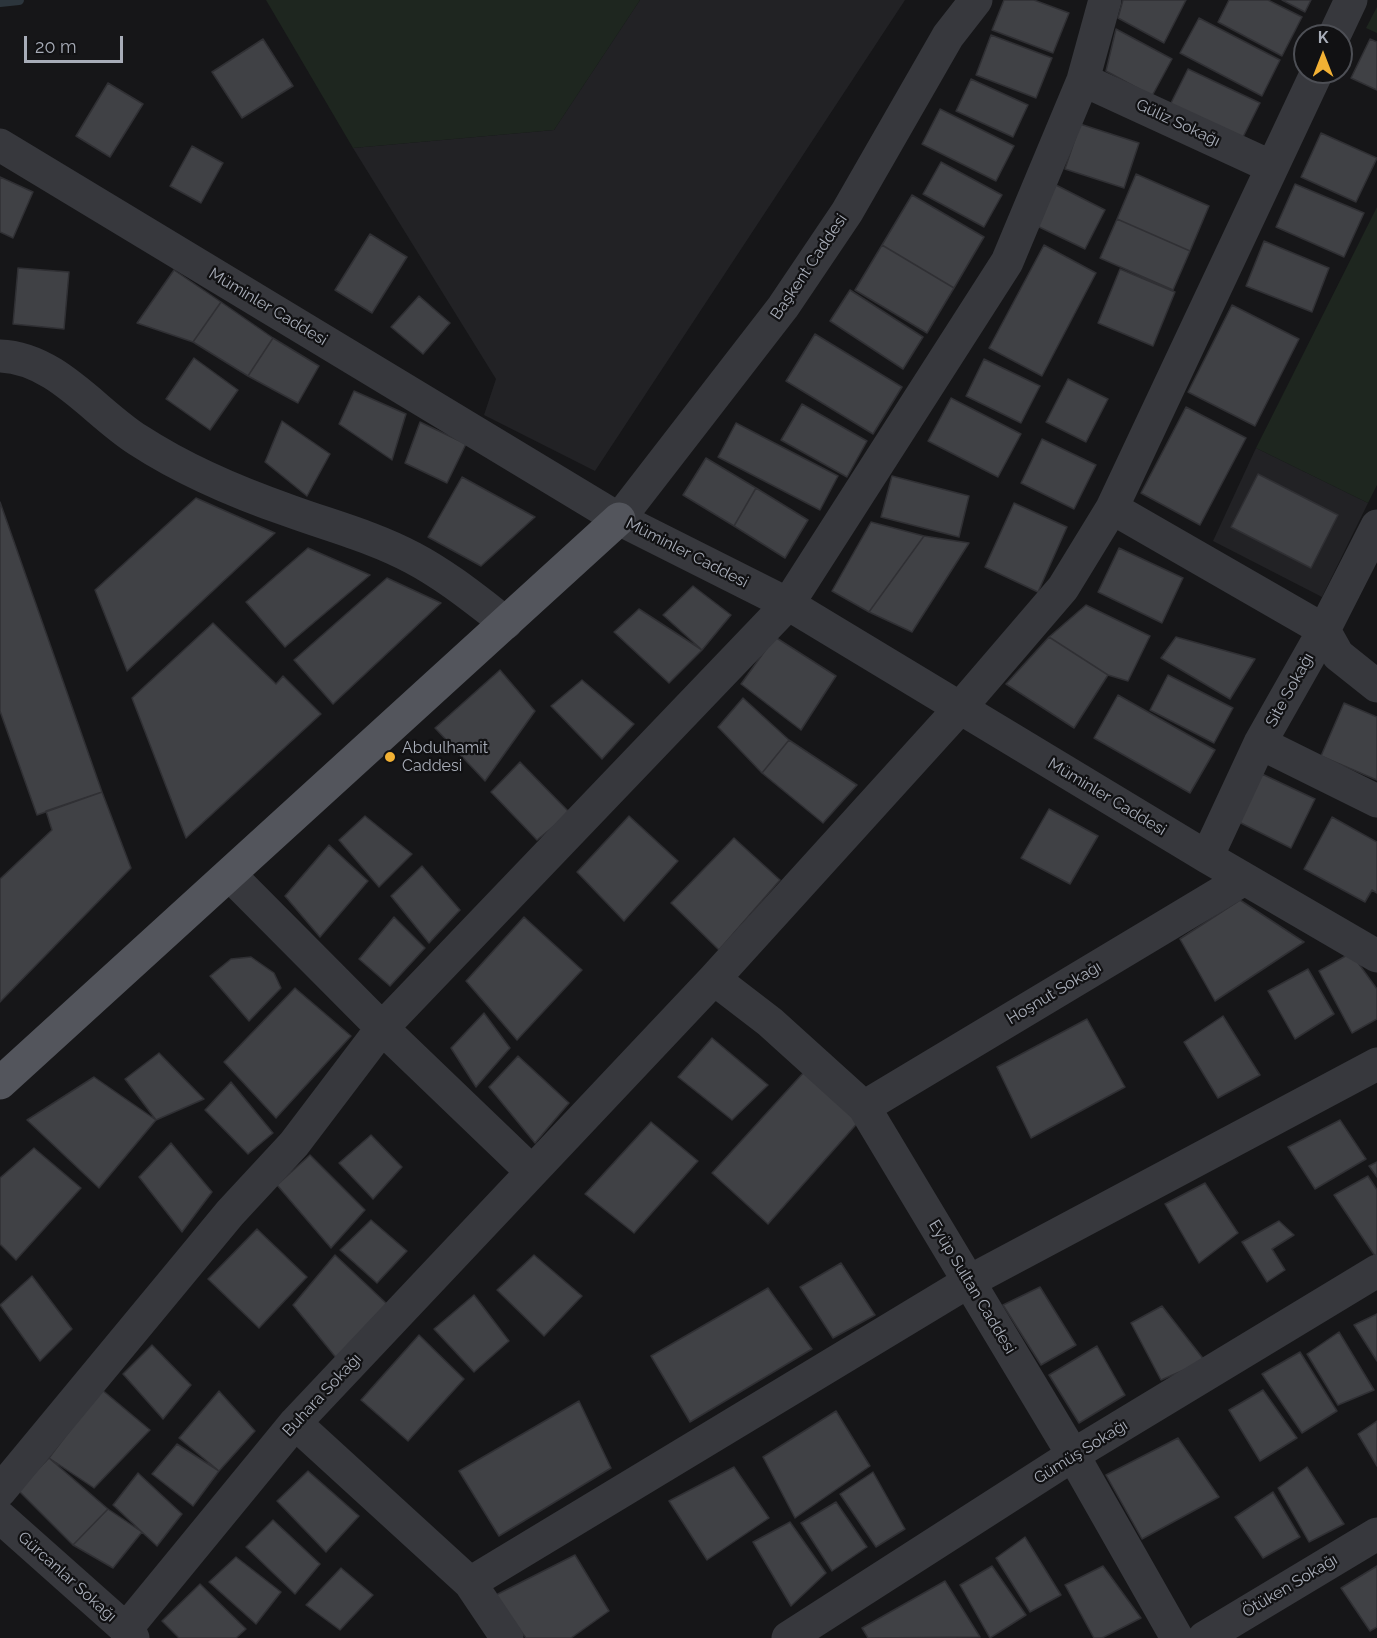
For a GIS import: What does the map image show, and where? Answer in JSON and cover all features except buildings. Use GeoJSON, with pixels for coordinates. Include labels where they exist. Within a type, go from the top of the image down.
{"type":"FeatureCollection","features":[{"type":"Feature","properties":{"kind":"main road"},"geometry":{"type":"LineString","coordinates":[[0,1083],[619,519]]}},
{"type":"Feature","properties":{"kind":"street","name":"Başkent Caddesi"},"geometry":{"type":"LineString","coordinates":[[619,519],[783,307],[847,212],[948,36],[976,0]]}},
{"type":"Feature","properties":{"kind":"street"},"geometry":{"type":"LineString","coordinates":[[0,1491],[230,1213],[294,1144],[382,1028],[788,604],[1007,261],[1083,80],[1105,0]]}},
{"type":"Feature","properties":{"kind":"street"},"geometry":{"type":"LineString","coordinates":[[1340,24],[1351,0]]}},
{"type":"Feature","properties":{"kind":"street","name":"Güliz Sokağı"},"geometry":{"type":"LineString","coordinates":[[1083,80],[1272,167]]}},
{"type":"Feature","properties":{"kind":"street","name":"Buhara Sokağı"},"geometry":{"type":"LineString","coordinates":[[130,1633],[295,1423],[714,979],[960,708],[1063,588],[1112,508],[1311,84]]}},
{"type":"Feature","properties":{"kind":"street","name":"Müminler Caddesi"},"geometry":{"type":"LineString","coordinates":[[0,145],[619,519],[788,604],[1377,957]]}},
{"type":"Feature","properties":{"kind":"street"},"geometry":{"type":"LineString","coordinates":[[0,356],[22,359],[38,365],[137,440],[180,463],[234,489],[373,539],[413,558],[449,579],[506,623]]}},
{"type":"Feature","properties":{"kind":"street"},"geometry":{"type":"LineString","coordinates":[[1112,508],[1324,630],[1338,655],[1377,686]]}},
{"type":"Feature","properties":{"kind":"street","name":"Site Sokağı"},"geometry":{"type":"LineString","coordinates":[[1207,857],[1260,743],[1324,630],[1377,526]]}},
{"type":"Feature","properties":{"kind":"street"},"geometry":{"type":"LineString","coordinates":[[1260,743],[1377,801]]}},
{"type":"Feature","properties":{"kind":"street"},"geometry":{"type":"LineString","coordinates":[[230,874],[382,1028],[531,1171]]}},
{"type":"Feature","properties":{"kind":"street","name":"Hoşnut Sokağı"},"geometry":{"type":"LineString","coordinates":[[864,1107],[1244,879]]}},
{"type":"Feature","properties":{"kind":"street","name":"Eyüp Sultan Caddesi"},"geometry":{"type":"LineString","coordinates":[[714,979],[770,1022],[864,1107],[1074,1455],[1177,1638]]}},
{"type":"Feature","properties":{"kind":"street"},"geometry":{"type":"LineString","coordinates":[[470,1583],[968,1282],[1377,1064]]}},
{"type":"Feature","properties":{"kind":"street","name":"Gümüş Sokağı"},"geometry":{"type":"LineString","coordinates":[[788,1638],[1074,1455],[1377,1271]]}},
{"type":"Feature","properties":{"kind":"street"},"geometry":{"type":"LineString","coordinates":[[295,1423],[470,1583],[507,1638]]}},
{"type":"Feature","properties":{"kind":"street","name":"Gürcanlar Sokağı"},"geometry":{"type":"LineString","coordinates":[[0,1516],[130,1633]]}},
{"type":"Feature","properties":{"kind":"street","name":"Ötüken Sokağı"},"geometry":{"type":"LineString","coordinates":[[1204,1638],[1377,1534]]}},
{"type":"Feature","properties":{"kind":"shaded area"},"geometry":{"type":"Polygon","coordinates":[[[266,0],[640,0],[554,130],[353,148],[266,0]]]}},
{"type":"Feature","properties":{"kind":"shaded area"},"geometry":{"type":"Polygon","coordinates":[[[640,0],[905,0],[595,471],[484,415],[496,379],[353,148],[554,130],[640,0]]]}},
{"type":"Feature","properties":{"kind":"shaded area"},"geometry":{"type":"Polygon","coordinates":[[[1377,7],[1377,33],[1366,28],[1377,7]]]}},
{"type":"Feature","properties":{"kind":"shaded area"},"geometry":{"type":"Polygon","coordinates":[[[1377,207],[1377,485],[1368,503],[1256,448],[1377,207]]]}},
{"type":"Feature","properties":{"kind":"shaded area"},"geometry":{"type":"Polygon","coordinates":[[[1256,448],[1368,503],[1322,597],[1213,541],[1256,448]]]}},
{"type":"Feature","properties":{"kind":"waterway"},"geometry":{"type":"LineString","coordinates":[[0,2],[19,0]]}},
{"type":"Feature","properties":{"kind":"place","name":"Abdulhamit Caddesi"},"geometry":{"type":"Point","coordinates":[390,757]}}]}
